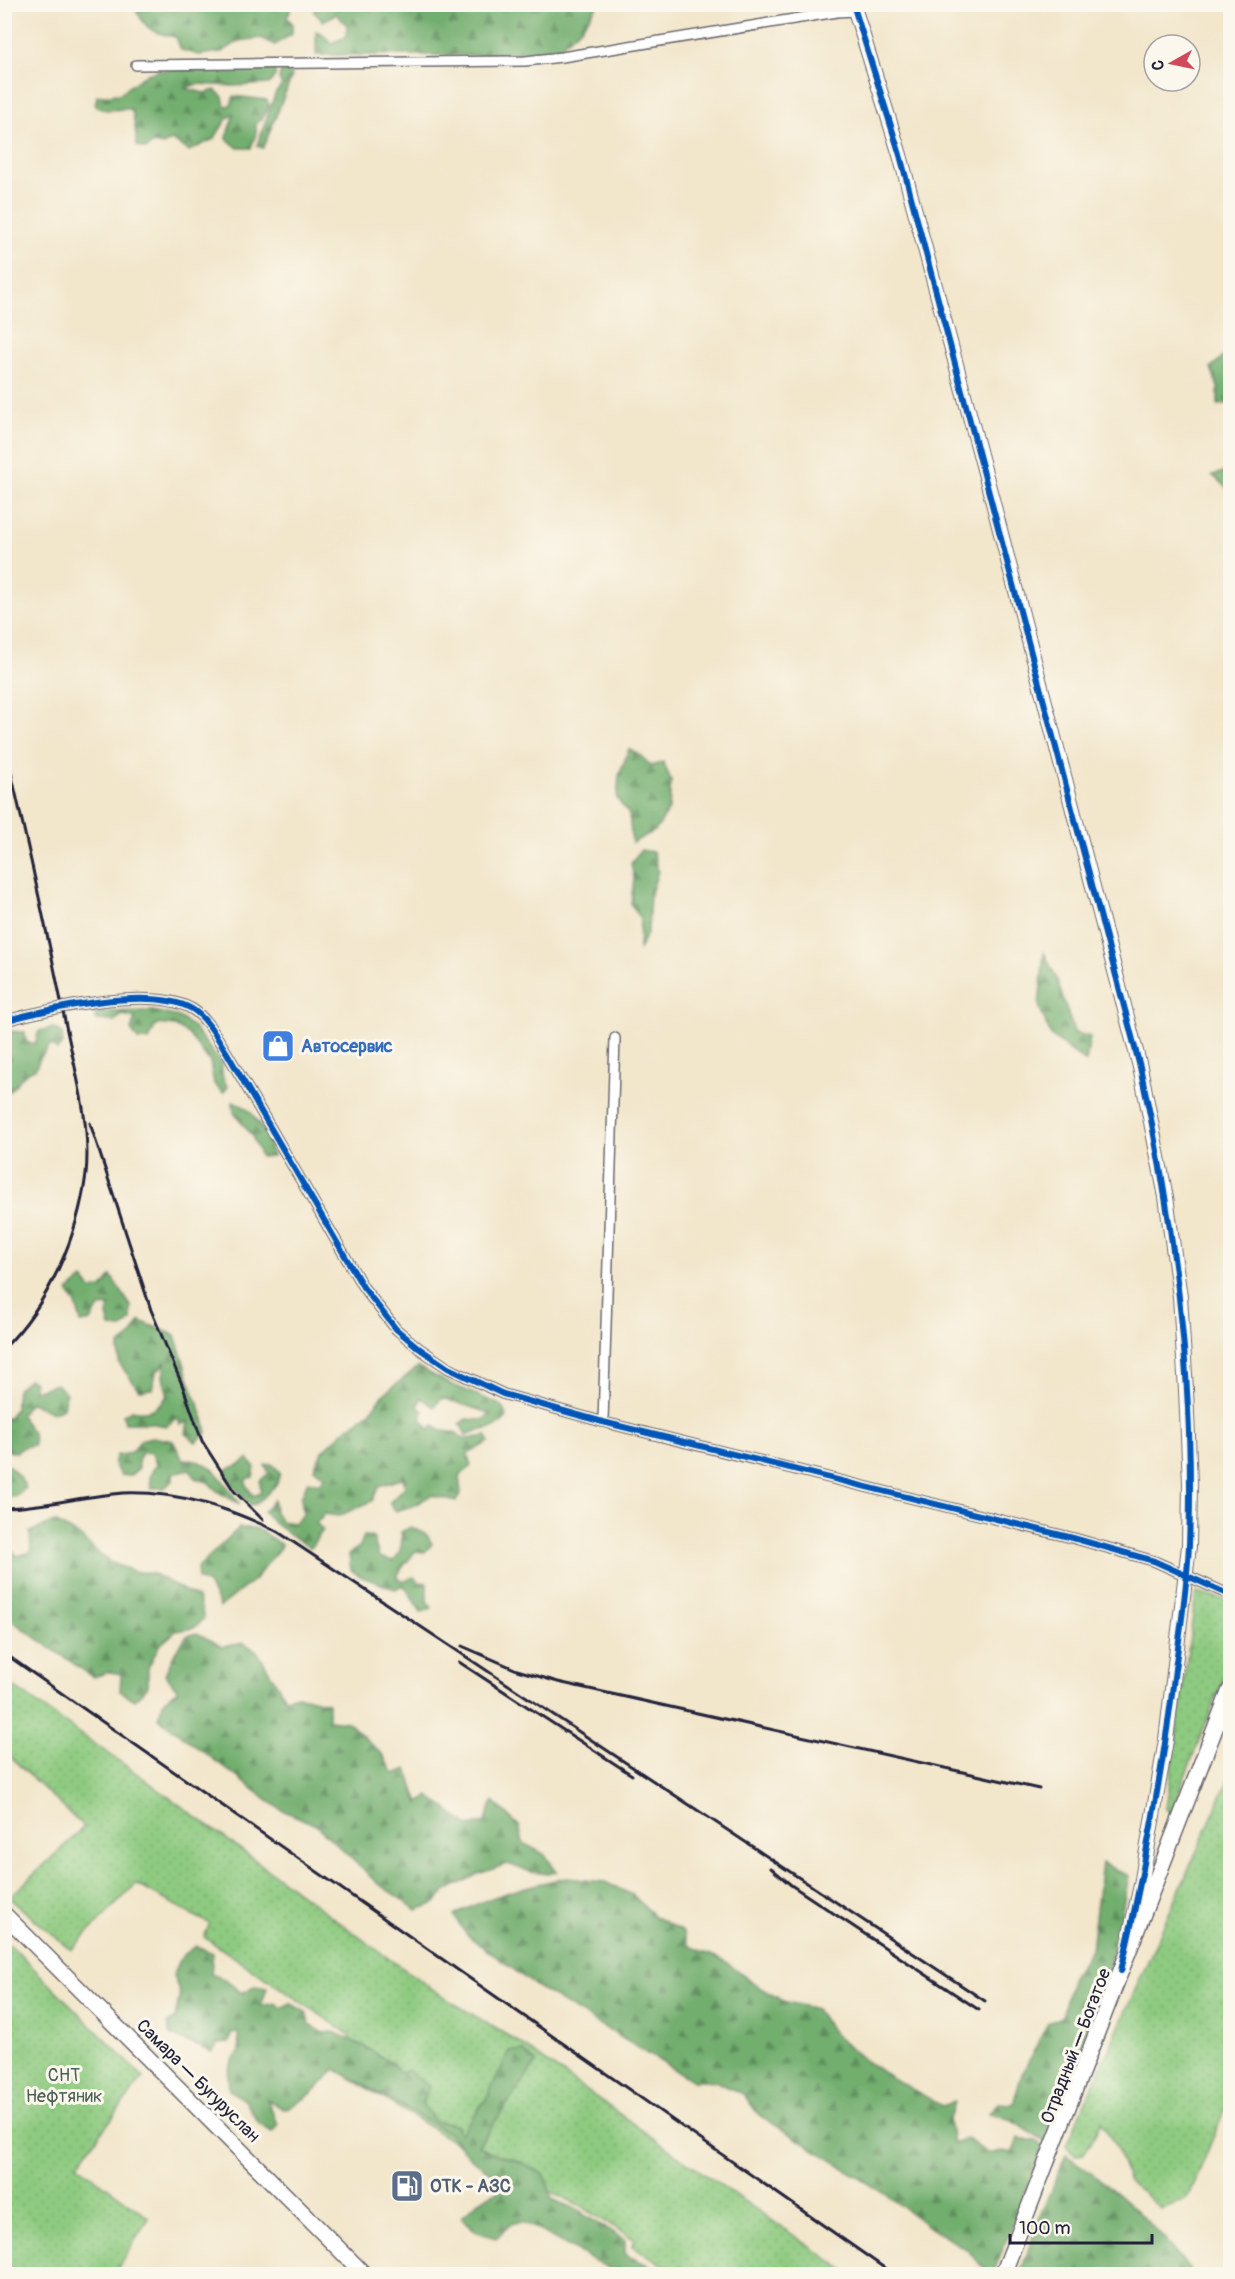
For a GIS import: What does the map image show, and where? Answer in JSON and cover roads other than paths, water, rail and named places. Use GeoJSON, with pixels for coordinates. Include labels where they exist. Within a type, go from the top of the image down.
{"type":"FeatureCollection","features":[{"type":"Feature","properties":{"kind":"main road","name":"Отрадный — Богатое"},"geometry":{"type":"LineString","coordinates":[[1003,2274],[1230,1690]]}},
{"type":"Feature","properties":{"kind":"main road","name":"Самара — Бугуруслан"},"geometry":{"type":"LineString","coordinates":[[4,1914],[364,2274]]}},
{"type":"Feature","properties":{"kind":"street"},"geometry":{"type":"LineString","coordinates":[[136,64],[525,61],[562,57],[854,8],[900,155],[1140,1067],[1166,1197],[1180,1297],[1190,1483],[1186,1575],[1166,1740],[1141,1885],[1121,1971]]}},
{"type":"Feature","properties":{"kind":"street"},"geometry":{"type":"LineString","coordinates":[[4,1021],[62,1007],[118,1000],[165,1001],[192,1009],[209,1026],[227,1053],[363,1287],[396,1329],[420,1349],[476,1382],[503,1394],[603,1422],[1073,1538],[1154,1561],[1230,1595]]}},
{"type":"Feature","properties":{"kind":"street"},"geometry":{"type":"LineString","coordinates":[[603,1422],[615,1038]]}},
{"type":"Feature","properties":{"kind":"railway"},"geometry":{"type":"LineString","coordinates":[[4,742],[78,1081],[85,1118],[87,1156],[82,1197],[59,1268],[35,1311],[4,1348]]}},
{"type":"Feature","properties":{"kind":"railway"},"geometry":{"type":"LineString","coordinates":[[90,1123],[151,1310],[183,1387],[202,1441],[234,1491],[263,1520]]}},
{"type":"Feature","properties":{"kind":"railway"},"geometry":{"type":"LineString","coordinates":[[4,1508],[34,1506],[93,1496],[143,1493],[203,1503],[278,1532],[985,2001]]}},
{"type":"Feature","properties":{"kind":"railway"},"geometry":{"type":"LineString","coordinates":[[462,1646],[517,1670],[558,1682],[1039,1789]]}},
{"type":"Feature","properties":{"kind":"railway"},"geometry":{"type":"LineString","coordinates":[[4,1653],[893,2274]]}},
{"type":"Feature","properties":{"kind":"railway"},"geometry":{"type":"LineString","coordinates":[[459,1662],[632,1775]]}},
{"type":"Feature","properties":{"kind":"railway"},"geometry":{"type":"LineString","coordinates":[[771,1868],[791,1885],[979,2010]]}},
{"type":"Feature","properties":{"kind":"place","name":"Автосервис"},"geometry":{"type":"Point","coordinates":[278,1046]}},
{"type":"Feature","properties":{"kind":"place","name":"ОТК - АЗС"},"geometry":{"type":"Point","coordinates":[407,2186]}},
{"type":"Feature","properties":{"kind":"park label","name":"СНТ Нефтяник"},"geometry":{"type":"Point","coordinates":[64,2085]}}]}
